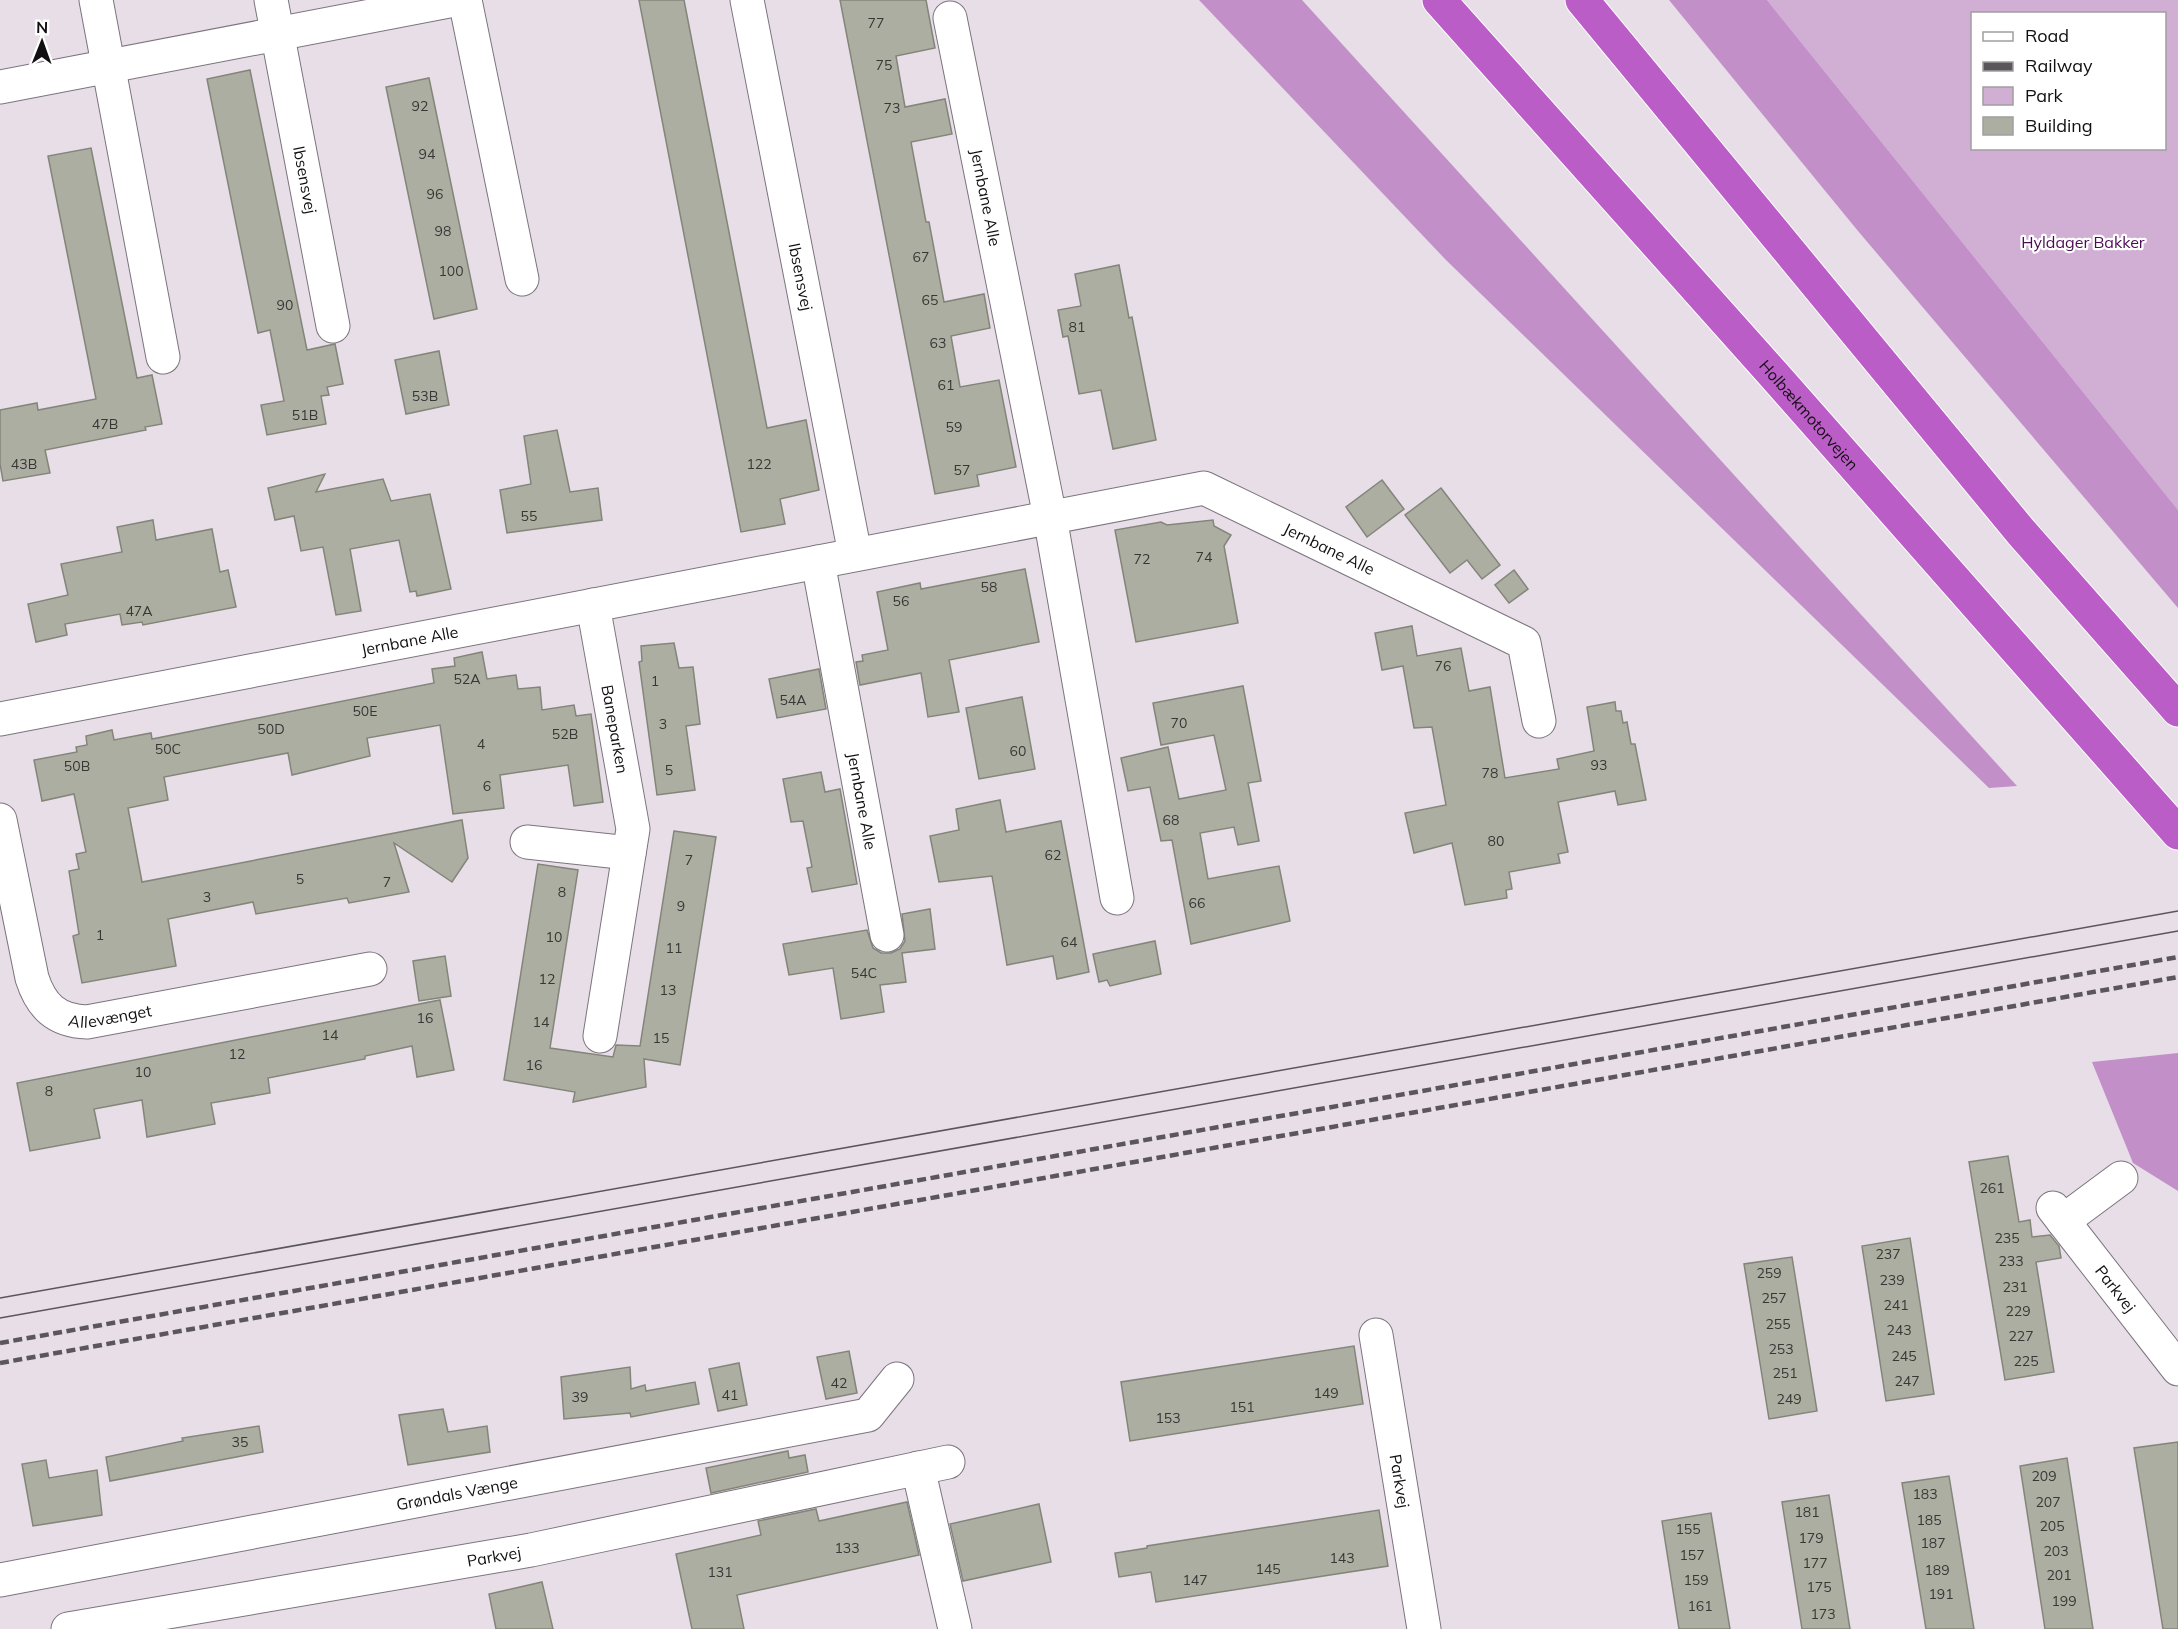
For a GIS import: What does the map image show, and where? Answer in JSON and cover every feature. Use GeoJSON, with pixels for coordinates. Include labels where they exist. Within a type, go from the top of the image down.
{"type":"FeatureCollection","features":[{"type":"Feature","properties":{"kind":"highway"},"geometry":{"type":"LineString","coordinates":[[1582,0],[2021,532],[2178,710]]}},
{"type":"Feature","properties":{"kind":"highway","name":"Holbækmotorvejen"},"geometry":{"type":"LineString","coordinates":[[1440,2],[1774,375],[2178,833]]}},
{"type":"Feature","properties":{"kind":"street"},"geometry":{"type":"LineString","coordinates":[[96,0],[163,357]]}},
{"type":"Feature","properties":{"kind":"street","name":"Ibsensvej"},"geometry":{"type":"LineString","coordinates":[[271,0],[333,326]]}},
{"type":"Feature","properties":{"kind":"street"},"geometry":{"type":"LineString","coordinates":[[0,87],[454,0]]}},
{"type":"Feature","properties":{"kind":"street"},"geometry":{"type":"LineString","coordinates":[[465,0],[522,279]]}},
{"type":"Feature","properties":{"kind":"street","name":"Ibsensvej"},"geometry":{"type":"LineString","coordinates":[[747,0],[855,554]]}},
{"type":"Feature","properties":{"kind":"street","name":"Jernbane Alle"},"geometry":{"type":"LineString","coordinates":[[950,18],[1050,517],[1117,898]]}},
{"type":"Feature","properties":{"kind":"street","name":"Jernbane Alle"},"geometry":{"type":"LineString","coordinates":[[0,719],[1194,489],[1210,489],[1524,643],[1539,721]]}},
{"type":"Feature","properties":{"kind":"street","name":"Jernbane Alle"},"geometry":{"type":"LineString","coordinates":[[818,562],[887,935]]}},
{"type":"Feature","properties":{"kind":"street","name":"Baneparken"},"geometry":{"type":"LineString","coordinates":[[594,605],[633,829],[600,1036]]}},
{"type":"Feature","properties":{"kind":"street","name":"Allevænget"},"geometry":{"type":"LineString","coordinates":[[0,820],[37,995],[47,1009],[60,1017],[87,1022],[370,969]]}},
{"type":"Feature","properties":{"kind":"street"},"geometry":{"type":"LineString","coordinates":[[527,842],[629,854]]}},
{"type":"Feature","properties":{"kind":"street","name":"Parkvej"},"geometry":{"type":"LineString","coordinates":[[2121,1178],[2058,1214],[2178,1369]]}},
{"type":"Feature","properties":{"kind":"street","name":"Parkvej"},"geometry":{"type":"LineString","coordinates":[[1376,1335],[1424,1629]]}},
{"type":"Feature","properties":{"kind":"street","name":"Grøndals Vænge"},"geometry":{"type":"LineString","coordinates":[[0,1580],[868,1415],[897,1379]]}},
{"type":"Feature","properties":{"kind":"street","name":"Parkvej"},"geometry":{"type":"LineString","coordinates":[[68,1629],[531,1550],[933,1465],[955,1629]]}},
{"type":"Feature","properties":{"kind":"green space","name":"Hyldager Bakker"},"geometry":{"type":"Polygon","coordinates":[[[1767,0],[2178,0],[2178,510],[1767,0]]]}},
{"type":"Feature","properties":{"kind":"shaded area"},"geometry":{"type":"Polygon","coordinates":[[[1199,0],[1302,0],[2017,786],[1989,788],[1446,260],[1199,0]]]}},
{"type":"Feature","properties":{"kind":"shaded area"},"geometry":{"type":"Polygon","coordinates":[[[1669,0],[1767,0],[2178,510],[2178,608],[1858,231],[1669,0]]]}},
{"type":"Feature","properties":{"kind":"shaded area"},"geometry":{"type":"Polygon","coordinates":[[[2178,1053],[2178,1191],[2133,1163],[2092,1062],[2178,1053]]]}},
{"type":"Feature","properties":{"kind":"building"},"geometry":{"type":"Polygon","coordinates":[[[639,0],[684,0],[767,428],[806,420],[819,490],[780,499],[785,524],[741,532],[639,0]]]}},
{"type":"Feature","properties":{"kind":"building"},"geometry":{"type":"Polygon","coordinates":[[[840,0],[926,0],[935,48],[896,56],[905,107],[945,99],[952,134],[911,142],[926,222],[929,222],[944,302],[984,294],[990,328],[951,336],[960,387],[999,380],[1016,467],[977,475],[979,486],[935,494],[840,0]]]}},
{"type":"Feature","properties":{"kind":"building"},"geometry":{"type":"Polygon","coordinates":[[[250,70],[307,350],[335,344],[343,384],[327,387],[329,395],[321,396],[326,424],[267,435],[261,405],[284,401],[270,330],[258,333],[207,79],[250,70]]]}},
{"type":"Feature","properties":{"kind":"building"},"geometry":{"type":"Polygon","coordinates":[[[429,78],[477,309],[434,319],[386,87],[429,78]]]}},
{"type":"Feature","properties":{"kind":"building"},"geometry":{"type":"Polygon","coordinates":[[[91,148],[137,378],[152,375],[162,424],[145,427],[146,430],[45,450],[50,473],[3,481],[0,464],[0,410],[37,403],[38,410],[96,399],[48,156],[91,148]]]}},
{"type":"Feature","properties":{"kind":"building"},"geometry":{"type":"Polygon","coordinates":[[[1119,265],[1129,318],[1132,317],[1156,440],[1113,449],[1101,390],[1079,394],[1068,336],[1063,337],[1058,310],[1081,306],[1075,274],[1119,265]]]}},
{"type":"Feature","properties":{"kind":"building"},"geometry":{"type":"Polygon","coordinates":[[[439,351],[449,405],[406,414],[395,360],[439,351]]]}},
{"type":"Feature","properties":{"kind":"building"},"geometry":{"type":"Polygon","coordinates":[[[557,430],[570,492],[598,488],[602,520],[507,533],[500,490],[531,484],[524,436],[557,430]]]}},
{"type":"Feature","properties":{"kind":"building"},"geometry":{"type":"Polygon","coordinates":[[[325,474],[316,492],[383,479],[391,501],[430,494],[451,589],[417,596],[416,591],[410,592],[399,540],[350,549],[361,611],[336,615],[323,547],[301,551],[294,516],[275,520],[268,488],[325,474]]]}},
{"type":"Feature","properties":{"kind":"building"},"geometry":{"type":"Polygon","coordinates":[[[1382,480],[1404,509],[1367,537],[1346,507],[1382,480]]]}},
{"type":"Feature","properties":{"kind":"building"},"geometry":{"type":"Polygon","coordinates":[[[1441,488],[1500,565],[1482,579],[1467,560],[1450,573],[1405,515],[1441,488]]]}},
{"type":"Feature","properties":{"kind":"building"},"geometry":{"type":"Polygon","coordinates":[[[153,520],[156,540],[212,529],[220,572],[228,570],[236,607],[143,625],[142,622],[122,625],[120,614],[65,624],[67,635],[36,642],[28,604],[68,595],[61,564],[122,552],[117,527],[153,520]]]}},
{"type":"Feature","properties":{"kind":"building"},"geometry":{"type":"Polygon","coordinates":[[[1213,520],[1214,526],[1231,535],[1224,546],[1238,623],[1136,642],[1115,530],[1161,522],[1167,525],[1213,520]]]}},
{"type":"Feature","properties":{"kind":"building"},"geometry":{"type":"Polygon","coordinates":[[[1025,569],[1039,642],[949,660],[959,712],[928,717],[921,673],[860,685],[856,662],[863,661],[862,655],[888,650],[877,592],[920,583],[921,589],[1025,569]]]}},
{"type":"Feature","properties":{"kind":"building"},"geometry":{"type":"Polygon","coordinates":[[[1514,570],[1528,589],[1509,603],[1495,585],[1514,570]]]}},
{"type":"Feature","properties":{"kind":"building"},"geometry":{"type":"Polygon","coordinates":[[[1412,626],[1417,656],[1461,648],[1469,691],[1490,687],[1505,778],[1559,769],[1557,759],[1594,751],[1587,707],[1615,702],[1616,711],[1621,711],[1623,723],[1627,722],[1631,744],[1635,744],[1646,800],[1618,805],[1615,791],[1558,802],[1568,852],[1558,854],[1560,863],[1509,872],[1512,889],[1506,890],[1507,898],[1465,905],[1452,843],[1414,853],[1405,813],[1446,805],[1432,727],[1414,728],[1403,666],[1382,670],[1375,633],[1412,626]]]}},
{"type":"Feature","properties":{"kind":"building"},"geometry":{"type":"Polygon","coordinates":[[[674,643],[679,668],[693,667],[700,724],[686,726],[695,790],[657,795],[639,662],[642,661],[641,646],[674,643]]]}},
{"type":"Feature","properties":{"kind":"building"},"geometry":{"type":"Polygon","coordinates":[[[482,652],[487,679],[516,675],[518,689],[540,687],[542,710],[574,705],[576,716],[591,714],[603,802],[574,806],[568,765],[500,775],[504,808],[453,814],[440,725],[367,738],[370,756],[292,775],[288,753],[164,777],[168,800],[128,808],[142,882],[462,820],[468,858],[452,882],[394,843],[409,892],[349,903],[347,898],[256,914],[253,902],[168,919],[176,966],[82,983],[73,936],[79,934],[69,871],[79,869],[76,854],[86,852],[74,794],[42,801],[34,760],[77,752],[76,747],[87,745],[86,736],[112,730],[114,740],[151,733],[152,739],[434,683],[432,669],[455,666],[454,658],[482,652]]]}},
{"type":"Feature","properties":{"kind":"building"},"geometry":{"type":"Polygon","coordinates":[[[819,669],[826,709],[777,718],[769,679],[819,669]]]}},
{"type":"Feature","properties":{"kind":"building"},"geometry":{"type":"Polygon","coordinates":[[[1243,686],[1261,781],[1248,783],[1259,841],[1238,845],[1234,827],[1200,833],[1208,879],[1279,866],[1290,921],[1191,944],[1172,840],[1161,841],[1150,787],[1128,791],[1121,758],[1168,747],[1179,799],[1226,790],[1214,735],[1161,745],[1153,703],[1243,686]]]}},
{"type":"Feature","properties":{"kind":"building"},"geometry":{"type":"Polygon","coordinates":[[[1022,697],[1035,769],[979,779],[966,708],[1022,697]]]}},
{"type":"Feature","properties":{"kind":"building"},"geometry":{"type":"Polygon","coordinates":[[[821,772],[825,792],[840,789],[857,884],[812,892],[807,868],[812,867],[803,821],[791,822],[783,779],[821,772]]]}},
{"type":"Feature","properties":{"kind":"building"},"geometry":{"type":"Polygon","coordinates":[[[1000,800],[1006,832],[1061,821],[1089,972],[1057,979],[1053,956],[1007,965],[992,876],[939,882],[930,836],[959,830],[956,809],[1000,800]]]}},
{"type":"Feature","properties":{"kind":"building"},"geometry":{"type":"Polygon","coordinates":[[[674,831],[716,837],[680,1065],[644,1059],[646,1087],[573,1102],[575,1092],[504,1080],[538,864],[578,870],[550,1048],[613,1057],[616,1045],[640,1046],[674,831]]]}},
{"type":"Feature","properties":{"kind":"building"},"geometry":{"type":"Polygon","coordinates":[[[930,909],[935,949],[902,953],[906,982],[880,985],[884,1012],[841,1019],[833,968],[789,975],[783,944],[867,930],[873,948],[881,953],[891,953],[900,949],[905,941],[902,914],[930,909]]]}},
{"type":"Feature","properties":{"kind":"building"},"geometry":{"type":"Polygon","coordinates":[[[1155,941],[1161,974],[1110,986],[1107,980],[1099,982],[1093,954],[1155,941]]]}},
{"type":"Feature","properties":{"kind":"building"},"geometry":{"type":"Polygon","coordinates":[[[445,956],[451,996],[419,1001],[413,961],[445,956]]]}},
{"type":"Feature","properties":{"kind":"building"},"geometry":{"type":"Polygon","coordinates":[[[440,1000],[454,1070],[417,1077],[412,1046],[365,1056],[365,1059],[268,1078],[270,1093],[211,1103],[215,1124],[147,1137],[142,1100],[94,1109],[100,1138],[30,1151],[17,1083],[440,1000]]]}},
{"type":"Feature","properties":{"kind":"building"},"geometry":{"type":"Polygon","coordinates":[[[2008,1156],[2019,1222],[2030,1220],[2032,1237],[2050,1235],[2059,1246],[2061,1258],[2036,1262],[2054,1372],[2005,1380],[1969,1162],[2008,1156]]]}},
{"type":"Feature","properties":{"kind":"building"},"geometry":{"type":"Polygon","coordinates":[[[1910,1238],[1934,1394],[1886,1401],[1862,1246],[1910,1238]]]}},
{"type":"Feature","properties":{"kind":"building"},"geometry":{"type":"Polygon","coordinates":[[[1792,1257],[1817,1411],[1769,1419],[1744,1264],[1792,1257]]]}},
{"type":"Feature","properties":{"kind":"building"},"geometry":{"type":"Polygon","coordinates":[[[1354,1346],[1363,1404],[1130,1441],[1121,1382],[1354,1346]]]}},
{"type":"Feature","properties":{"kind":"building"},"geometry":{"type":"Polygon","coordinates":[[[849,1351],[857,1393],[826,1399],[817,1357],[849,1351]]]}},
{"type":"Feature","properties":{"kind":"building"},"geometry":{"type":"Polygon","coordinates":[[[739,1363],[747,1405],[718,1411],[709,1369],[739,1363]]]}},
{"type":"Feature","properties":{"kind":"building"},"geometry":{"type":"Polygon","coordinates":[[[630,1367],[631,1389],[645,1385],[646,1391],[695,1382],[699,1404],[631,1417],[630,1413],[564,1419],[561,1377],[630,1367]]]}},
{"type":"Feature","properties":{"kind":"building"},"geometry":{"type":"Polygon","coordinates":[[[443,1409],[448,1432],[487,1426],[490,1452],[408,1465],[399,1415],[443,1409]]]}},
{"type":"Feature","properties":{"kind":"building"},"geometry":{"type":"Polygon","coordinates":[[[259,1426],[263,1452],[110,1481],[106,1457],[183,1441],[182,1438],[259,1426]]]}},
{"type":"Feature","properties":{"kind":"building"},"geometry":{"type":"Polygon","coordinates":[[[2178,1442],[2178,1629],[2163,1629],[2134,1448],[2178,1442]]]}},
{"type":"Feature","properties":{"kind":"building"},"geometry":{"type":"Polygon","coordinates":[[[788,1451],[789,1458],[805,1455],[808,1472],[711,1493],[706,1468],[788,1451]]]}},
{"type":"Feature","properties":{"kind":"building"},"geometry":{"type":"Polygon","coordinates":[[[2067,1458],[2093,1629],[2045,1629],[2020,1466],[2067,1458]]]}},
{"type":"Feature","properties":{"kind":"building"},"geometry":{"type":"Polygon","coordinates":[[[46,1460],[49,1478],[97,1470],[102,1515],[33,1526],[22,1464],[46,1460]]]}},
{"type":"Feature","properties":{"kind":"building"},"geometry":{"type":"Polygon","coordinates":[[[1949,1476],[1974,1629],[1926,1629],[1902,1483],[1949,1476]]]}},
{"type":"Feature","properties":{"kind":"building"},"geometry":{"type":"Polygon","coordinates":[[[1829,1495],[1850,1629],[1802,1629],[1782,1502],[1829,1495]]]}},
{"type":"Feature","properties":{"kind":"building"},"geometry":{"type":"Polygon","coordinates":[[[907,1502],[919,1555],[737,1595],[744,1629],[692,1629],[676,1554],[761,1535],[758,1521],[816,1509],[819,1521],[907,1502]]]}},
{"type":"Feature","properties":{"kind":"building"},"geometry":{"type":"Polygon","coordinates":[[[1039,1504],[1051,1562],[963,1581],[950,1524],[1039,1504]]]}},
{"type":"Feature","properties":{"kind":"building"},"geometry":{"type":"Polygon","coordinates":[[[1379,1510],[1388,1566],[1156,1602],[1151,1572],[1119,1577],[1115,1553],[1379,1510]]]}},
{"type":"Feature","properties":{"kind":"building"},"geometry":{"type":"Polygon","coordinates":[[[1711,1513],[1730,1629],[1679,1629],[1662,1521],[1711,1513]]]}},
{"type":"Feature","properties":{"kind":"building"},"geometry":{"type":"Polygon","coordinates":[[[542,1582],[553,1629],[496,1629],[489,1594],[542,1582]]]}},
{"type":"Feature","properties":{"kind":"tram line"},"geometry":{"type":"LineString","coordinates":[[0,1298],[2178,911]]}},
{"type":"Feature","properties":{"kind":"tram line"},"geometry":{"type":"LineString","coordinates":[[0,1318],[2178,931]]}},
{"type":"Feature","properties":{"kind":"railway"},"geometry":{"type":"LineString","coordinates":[[0,1343],[2178,957]]}},
{"type":"Feature","properties":{"kind":"railway"},"geometry":{"type":"LineString","coordinates":[[0,1363],[2178,977]]}}]}
